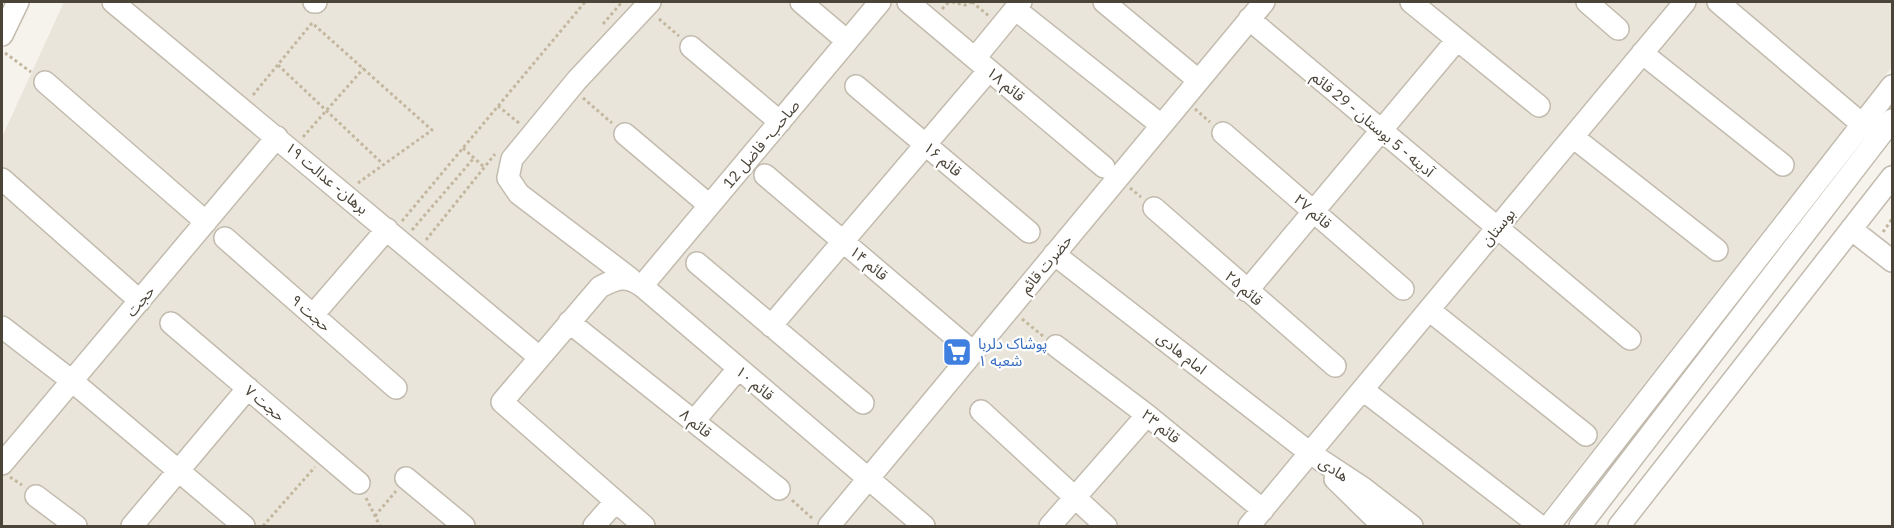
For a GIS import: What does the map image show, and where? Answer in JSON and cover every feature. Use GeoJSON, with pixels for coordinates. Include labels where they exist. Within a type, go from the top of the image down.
{"type":"FeatureCollection","features":[{"type":"Feature","properties":{"kind":"street"},"geometry":{"type":"LineString","coordinates":[[2,35],[18,2]]}},
{"type":"Feature","properties":{"kind":"street","name":"برهان- عدالت ۱۹"},"geometry":{"type":"LineString","coordinates":[[113,2],[539,357]]}},
{"type":"Feature","properties":{"kind":"street"},"geometry":{"type":"LineString","coordinates":[[801,2],[847,41]]}},
{"type":"Feature","properties":{"kind":"street","name":"صاحب- فاضل 12"},"geometry":{"type":"LineString","coordinates":[[637,282],[710,205],[880,2]]}},
{"type":"Feature","properties":{"kind":"street","name":"قائم ۱۸"},"geometry":{"type":"LineString","coordinates":[[908,2],[1111,172]]}},
{"type":"Feature","properties":{"kind":"street"},"geometry":{"type":"LineString","coordinates":[[1104,2],[1198,80]]}},
{"type":"Feature","properties":{"kind":"street","name":"حضرت قائم"},"geometry":{"type":"LineString","coordinates":[[829,526],[1054,254],[1111,172],[1161,125],[1264,2]]}},
{"type":"Feature","properties":{"kind":"street"},"geometry":{"type":"LineString","coordinates":[[1410,2],[1539,106]]}},
{"type":"Feature","properties":{"kind":"street"},"geometry":{"type":"LineString","coordinates":[[1587,2],[1618,29]]}},
{"type":"Feature","properties":{"kind":"street","name":"بوستان"},"geometry":{"type":"LineString","coordinates":[[1249,526],[1685,2]]}},
{"type":"Feature","properties":{"kind":"street"},"geometry":{"type":"LineString","coordinates":[[1718,2],[1863,125]]}},
{"type":"Feature","properties":{"kind":"street","name":"قائم ۱۰"},"geometry":{"type":"LineString","coordinates":[[647,4],[512,159],[508,178],[519,194],[637,282],[924,526]]}},
{"type":"Feature","properties":{"kind":"street"},"geometry":{"type":"LineString","coordinates":[[771,326],[926,145],[982,64],[1018,5],[1161,125]]}},
{"type":"Feature","properties":{"kind":"street","name":"آدینه - 5 بوستان - 29 قائم"},"geometry":{"type":"LineString","coordinates":[[1249,19],[1630,339]]}},
{"type":"Feature","properties":{"kind":"street"},"geometry":{"type":"LineString","coordinates":[[1247,291],[1456,41]]}},
{"type":"Feature","properties":{"kind":"street"},"geometry":{"type":"LineString","coordinates":[[691,47],[780,122]]}},
{"type":"Feature","properties":{"kind":"street"},"geometry":{"type":"LineString","coordinates":[[1642,53],[1783,165]]}},
{"type":"Feature","properties":{"kind":"street"},"geometry":{"type":"LineString","coordinates":[[45,82],[206,222]]}},
{"type":"Feature","properties":{"kind":"street","name":"قائم ۱۶"},"geometry":{"type":"LineString","coordinates":[[856,86],[1029,232]]}},
{"type":"Feature","properties":{"kind":"street"},"geometry":{"type":"LineString","coordinates":[[1549,526],[1893,86]]}},
{"type":"Feature","properties":{"kind":"street"},"geometry":{"type":"LineString","coordinates":[[1580,526],[1893,120]]}},
{"type":"Feature","properties":{"kind":"street","name":"قائم ۲۷"},"geometry":{"type":"LineString","coordinates":[[1223,133],[1403,289]]}},
{"type":"Feature","properties":{"kind":"street"},"geometry":{"type":"LineString","coordinates":[[625,134],[710,205]]}},
{"type":"Feature","properties":{"kind":"street"},"geometry":{"type":"LineString","coordinates":[[1573,136],[1717,250]]}},
{"type":"Feature","properties":{"kind":"street","name":"حجت"},"geometry":{"type":"LineString","coordinates":[[2,464],[206,222],[285,144]]}},
{"type":"Feature","properties":{"kind":"street","name":"قائم ۱۴"},"geometry":{"type":"LineString","coordinates":[[765,175],[973,352]]}},
{"type":"Feature","properties":{"kind":"street"},"geometry":{"type":"LineString","coordinates":[[1619,526],[1893,177]]}},
{"type":"Feature","properties":{"kind":"street"},"geometry":{"type":"LineString","coordinates":[[2,179],[140,301]]}},
{"type":"Feature","properties":{"kind":"street","name":"قائم ۲۵"},"geometry":{"type":"LineString","coordinates":[[1154,208],[1335,366]]}},
{"type":"Feature","properties":{"kind":"street"},"geometry":{"type":"LineString","coordinates":[[1851,229],[1893,261]]}},
{"type":"Feature","properties":{"kind":"street"},"geometry":{"type":"LineString","coordinates":[[313,315],[394,235]]}},
{"type":"Feature","properties":{"kind":"street","name":"حجت ۹"},"geometry":{"type":"LineString","coordinates":[[225,238],[396,388]]}},
{"type":"Feature","properties":{"kind":"street","name":"امام هادی"},"geometry":{"type":"LineString","coordinates":[[1054,254],[1310,453]]}},
{"type":"Feature","properties":{"kind":"street"},"geometry":{"type":"LineString","coordinates":[[697,263],[863,403]]}},
{"type":"Feature","properties":{"kind":"street"},"geometry":{"type":"LineString","coordinates":[[637,282],[617,278],[600,287],[502,402],[644,526]]}},
{"type":"Feature","properties":{"kind":"street"},"geometry":{"type":"LineString","coordinates":[[1429,310],[1586,435]]}},
{"type":"Feature","properties":{"kind":"street","name":"قائم ۸"},"geometry":{"type":"LineString","coordinates":[[569,322],[779,489]]}},
{"type":"Feature","properties":{"kind":"street","name":"حجت ۷"},"geometry":{"type":"LineString","coordinates":[[171,323],[359,483]]}},
{"type":"Feature","properties":{"kind":"street"},"geometry":{"type":"LineString","coordinates":[[2,327],[72,381],[244,526]]}},
{"type":"Feature","properties":{"kind":"street","name":"قائم ۲۳"},"geometry":{"type":"LineString","coordinates":[[1056,346],[1147,415],[1263,510]]}},
{"type":"Feature","properties":{"kind":"street"},"geometry":{"type":"LineString","coordinates":[[694,421],[738,369]]}},
{"type":"Feature","properties":{"kind":"street"},"geometry":{"type":"LineString","coordinates":[[132,526],[248,388]]}},
{"type":"Feature","properties":{"kind":"street"},"geometry":{"type":"LineString","coordinates":[[1363,390],[1540,526]]}},
{"type":"Feature","properties":{"kind":"street"},"geometry":{"type":"LineString","coordinates":[[981,411],[1073,499],[1106,526]]}},
{"type":"Feature","properties":{"kind":"street"},"geometry":{"type":"LineString","coordinates":[[1050,526],[1147,415]]}},
{"type":"Feature","properties":{"kind":"street","name":"هادی"},"geometry":{"type":"LineString","coordinates":[[1310,453],[1383,526]]}},
{"type":"Feature","properties":{"kind":"street","name":"هادی"},"geometry":{"type":"LineString","coordinates":[[1310,453],[1363,488],[1412,526]]}},
{"type":"Feature","properties":{"kind":"street"},"geometry":{"type":"LineString","coordinates":[[406,478],[464,526]]}},
{"type":"Feature","properties":{"kind":"street"},"geometry":{"type":"LineString","coordinates":[[36,496],[76,526]]}},
{"type":"Feature","properties":{"kind":"street"},"geometry":{"type":"LineString","coordinates":[[594,526],[615,502]]}},
{"type":"Feature","properties":{"kind":"path"},"geometry":{"type":"LineString","coordinates":[[394,235],[585,2]]}},
{"type":"Feature","properties":{"kind":"path"},"geometry":{"type":"LineString","coordinates":[[952,2],[965,4],[972,2]]}},
{"type":"Feature","properties":{"kind":"path"},"geometry":{"type":"LineString","coordinates":[[647,4],[691,47]]}},
{"type":"Feature","properties":{"kind":"path"},"geometry":{"type":"LineString","coordinates":[[242,108],[312,24],[432,130],[344,193]]}},
{"type":"Feature","properties":{"kind":"path"},"geometry":{"type":"LineString","coordinates":[[2,50],[45,82]]}},
{"type":"Feature","properties":{"kind":"path"},"geometry":{"type":"LineString","coordinates":[[278,65],[384,165]]}},
{"type":"Feature","properties":{"kind":"path"},"geometry":{"type":"LineString","coordinates":[[285,144],[326,111],[364,68]]}},
{"type":"Feature","properties":{"kind":"path"},"geometry":{"type":"LineString","coordinates":[[572,88],[625,134]]}},
{"type":"Feature","properties":{"kind":"path"},"geometry":{"type":"LineString","coordinates":[[1183,99],[1223,133]]}},
{"type":"Feature","properties":{"kind":"path"},"geometry":{"type":"LineString","coordinates":[[498,106],[519,123]]}},
{"type":"Feature","properties":{"kind":"path"},"geometry":{"type":"LineString","coordinates":[[463,148],[484,167]]}},
{"type":"Feature","properties":{"kind":"path"},"geometry":{"type":"LineString","coordinates":[[394,235],[474,158]]}},
{"type":"Feature","properties":{"kind":"path"},"geometry":{"type":"LineString","coordinates":[[1111,172],[1154,208]]}},
{"type":"Feature","properties":{"kind":"path"},"geometry":{"type":"LineString","coordinates":[[1010,308],[1056,346]]}},
{"type":"Feature","properties":{"kind":"path"},"geometry":{"type":"LineString","coordinates":[[264,526],[326,455]]}},
{"type":"Feature","properties":{"kind":"path"},"geometry":{"type":"LineString","coordinates":[[2,471],[36,496]]}},
{"type":"Feature","properties":{"kind":"path"},"geometry":{"type":"LineString","coordinates":[[375,516],[406,478]]}},
{"type":"Feature","properties":{"kind":"path"},"geometry":{"type":"LineString","coordinates":[[359,483],[380,526]]}},
{"type":"Feature","properties":{"kind":"path"},"geometry":{"type":"LineString","coordinates":[[779,489],[821,526]]}},
{"type":"Feature","properties":{"kind":"shaded area"},"geometry":{"type":"Polygon","coordinates":[[[64,2],[1892,2],[1892,67],[1533,526],[2,526],[2,137],[64,2]]]}},
{"type":"Feature","properties":{"kind":"place","name":"پوشاک دلربا شعبه ۱"},"geometry":{"type":"Point","coordinates":[957,352]}}]}
